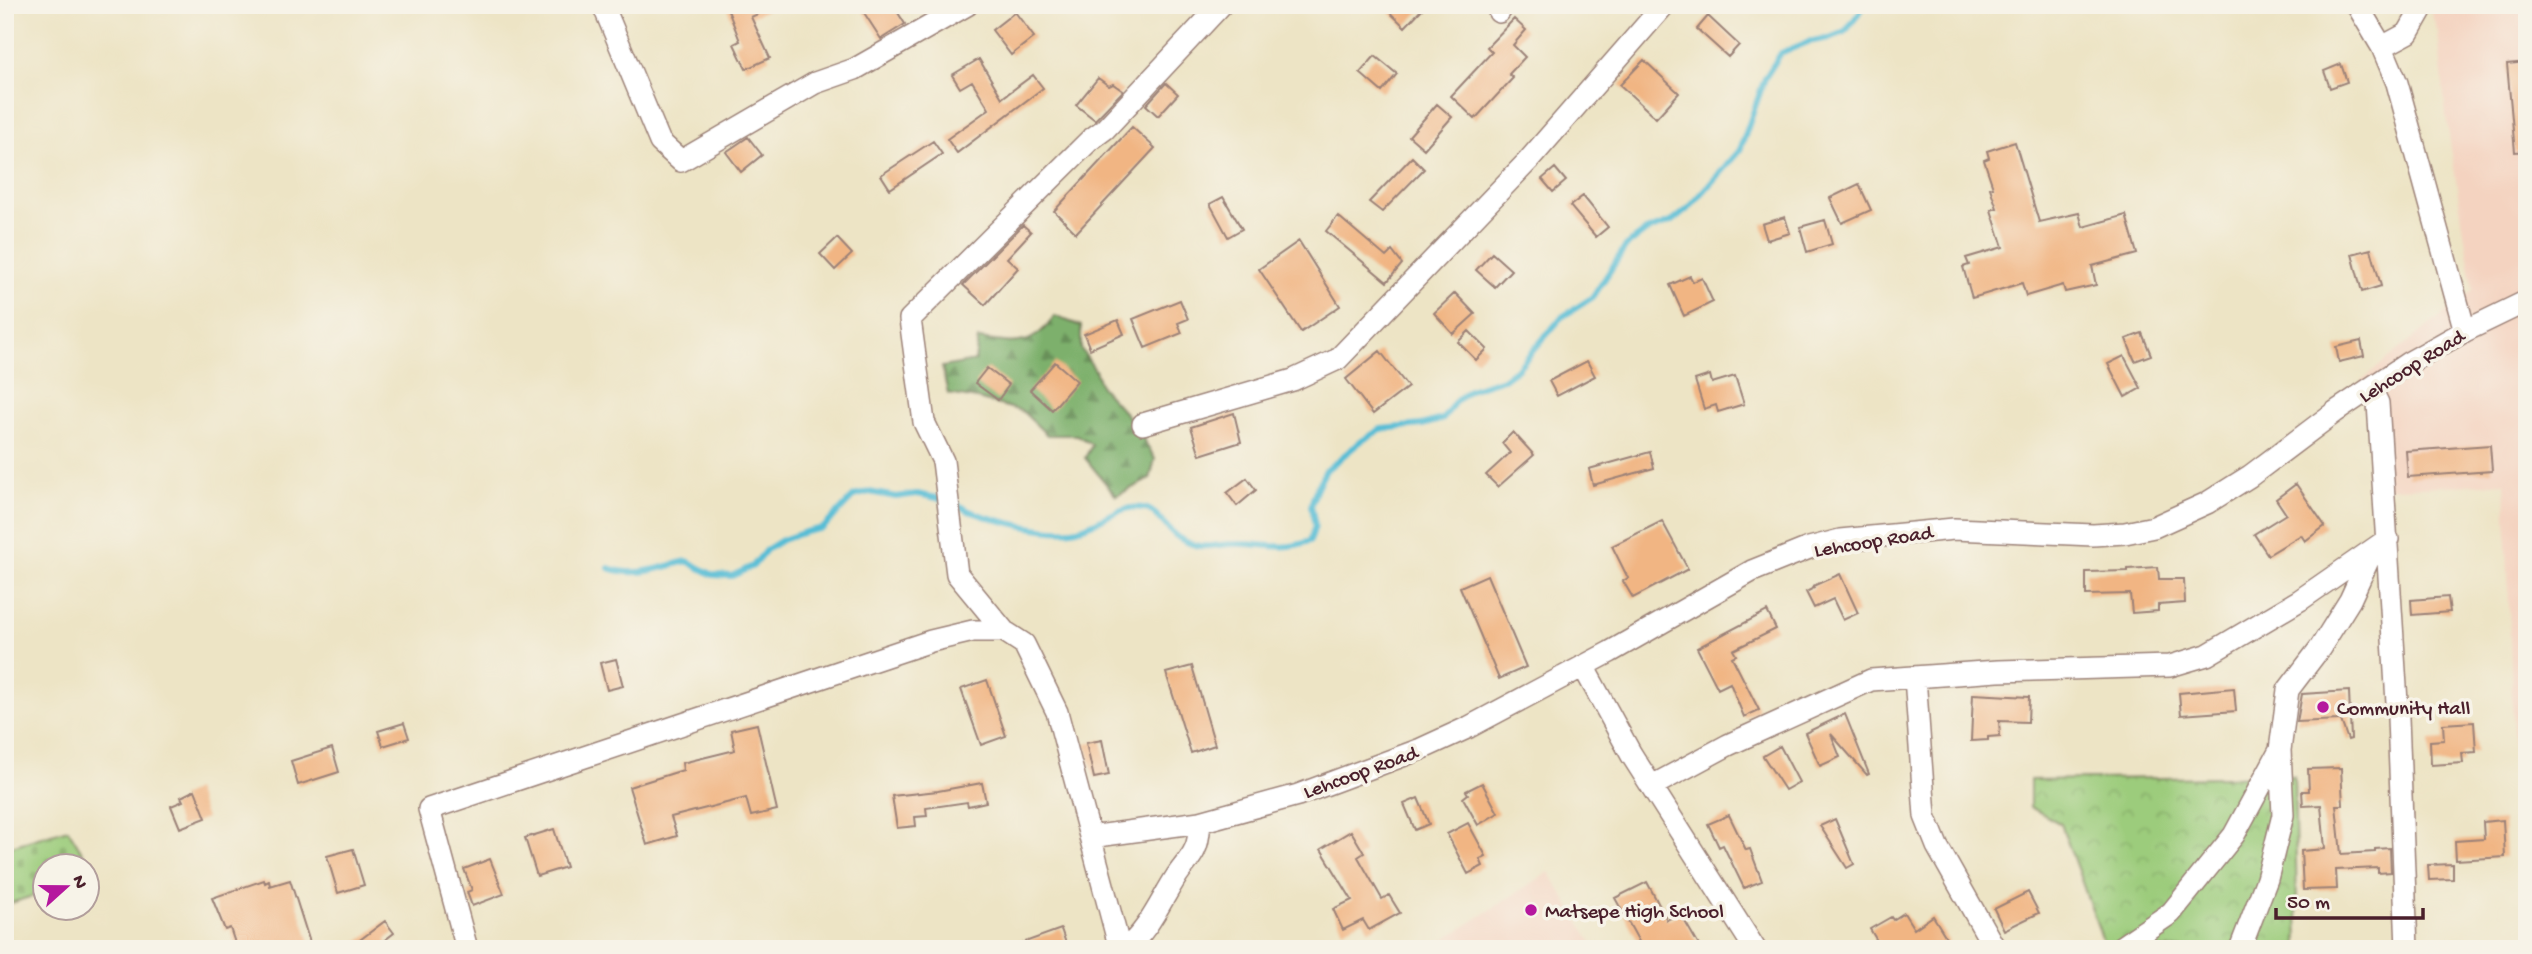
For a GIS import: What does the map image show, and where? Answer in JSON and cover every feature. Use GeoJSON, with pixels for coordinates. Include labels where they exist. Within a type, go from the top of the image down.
{"type":"FeatureCollection","features":[{"type":"Feature","properties":{"kind":"street"},"geometry":{"type":"LineString","coordinates":[[603,5],[660,142],[681,161],[815,83],[855,69],[967,5]]}},
{"type":"Feature","properties":{"kind":"street"},"geometry":{"type":"LineString","coordinates":[[1200,822],[1195,850],[1163,897],[1150,923],[1135,941],[1122,949],[1057,712],[1024,644],[1004,631],[957,574],[943,461],[924,422],[910,319],[1090,140],[1105,129],[1221,5]]}},
{"type":"Feature","properties":{"kind":"street"},"geometry":{"type":"LineString","coordinates":[[1143,424],[1293,380],[1338,359],[1529,160],[1664,5]]}},
{"type":"Feature","properties":{"kind":"street"},"geometry":{"type":"LineString","coordinates":[[2357,5],[2382,47],[2397,83],[2465,331]]}},
{"type":"Feature","properties":{"kind":"street"},"geometry":{"type":"LineString","coordinates":[[2382,47],[2408,33],[2424,5]]}},
{"type":"Feature","properties":{"kind":"street","name":"Lehcoop Road"},"geometry":{"type":"LineString","coordinates":[[1090,837],[1200,822],[1298,795],[1421,749],[1469,727],[1583,666],[1752,571],[1809,548],[1840,541],[1954,528],[2093,535],[2125,533],[2154,527],[2218,496],[2250,476],[2335,412],[2409,363],[2465,331],[2527,301]]}},
{"type":"Feature","properties":{"kind":"street"},"geometry":{"type":"LineString","coordinates":[[2371,389],[2378,403],[2380,545],[2407,949]]}},
{"type":"Feature","properties":{"kind":"street"},"geometry":{"type":"LineString","coordinates":[[1652,786],[1728,745],[1871,680],[1998,671],[2170,666],[2207,655],[2300,600],[2380,545]]}},
{"type":"Feature","properties":{"kind":"street"},"geometry":{"type":"LineString","coordinates":[[2240,949],[2267,879],[2283,815],[2280,750],[2288,690],[2320,648],[2380,545]]}},
{"type":"Feature","properties":{"kind":"street"},"geometry":{"type":"LineString","coordinates":[[467,949],[429,809],[931,641],[973,631],[1004,631]]}},
{"type":"Feature","properties":{"kind":"street"},"geometry":{"type":"LineString","coordinates":[[1583,666],[1631,754],[1755,949]]}},
{"type":"Feature","properties":{"kind":"street"},"geometry":{"type":"LineString","coordinates":[[1915,677],[1925,816],[1937,846],[1995,949]]}},
{"type":"Feature","properties":{"kind":"street"},"geometry":{"type":"LineString","coordinates":[[2118,949],[2171,913],[2234,835],[2280,750]]}},
{"type":"Feature","properties":{"kind":"shaded area"},"geometry":{"type":"Polygon","coordinates":[[[2428,5],[2527,5],[2527,937],[2514,764],[2505,483],[2377,489],[2362,380],[2473,290],[2446,116],[2438,32],[2428,5]]]}},
{"type":"Feature","properties":{"kind":"shaded area","name":"Matsepe High School"},"geometry":{"type":"Polygon","coordinates":[[[1549,872],[1596,949],[1430,949],[1549,872]]]}},
{"type":"Feature","properties":{"kind":"green space"},"geometry":{"type":"Polygon","coordinates":[[[1055,316],[1081,326],[1081,349],[1095,370],[1101,387],[1134,423],[1155,459],[1150,479],[1116,496],[1085,458],[1092,445],[1077,435],[1047,435],[1022,411],[948,394],[942,367],[975,361],[978,339],[1021,342],[1038,335],[1055,316]]]}},
{"type":"Feature","properties":{"kind":"green space"},"geometry":{"type":"Polygon","coordinates":[[[2294,776],[2298,949],[2106,949],[2061,824],[2030,807],[2030,780],[2294,776]]]}},
{"type":"Feature","properties":{"kind":"green space"},"geometry":{"type":"Polygon","coordinates":[[[68,829],[82,852],[32,852],[32,896],[5,905],[5,848],[68,829]]]}},
{"type":"Feature","properties":{"kind":"building"},"geometry":{"type":"Polygon","coordinates":[[[726,5],[778,5],[751,17],[770,58],[746,69],[734,44],[740,41],[726,5]]]}},
{"type":"Feature","properties":{"kind":"building"},"geometry":{"type":"Polygon","coordinates":[[[859,5],[893,5],[905,24],[881,39],[859,5]]]}},
{"type":"Feature","properties":{"kind":"building"},"geometry":{"type":"Polygon","coordinates":[[[1382,5],[1426,5],[1405,27],[1382,5]]]}},
{"type":"Feature","properties":{"kind":"building"},"geometry":{"type":"Polygon","coordinates":[[[1015,12],[1034,37],[1011,55],[992,30],[1015,12]]]}},
{"type":"Feature","properties":{"kind":"building"},"geometry":{"type":"Polygon","coordinates":[[[1708,16],[1739,45],[1728,57],[1697,29],[1708,16]]]}},
{"type":"Feature","properties":{"kind":"building"},"geometry":{"type":"Polygon","coordinates":[[[1514,19],[1526,30],[1513,45],[1525,57],[1509,74],[1513,78],[1475,119],[1451,96],[1492,52],[1487,47],[1514,19]]]}},
{"type":"Feature","properties":{"kind":"building"},"geometry":{"type":"Polygon","coordinates":[[[1375,56],[1397,74],[1382,92],[1360,73],[1375,56]]]}},
{"type":"Feature","properties":{"kind":"building"},"geometry":{"type":"Polygon","coordinates":[[[979,59],[1002,98],[1033,75],[1043,88],[957,153],[947,139],[989,109],[972,81],[960,88],[952,75],[979,59]]]}},
{"type":"Feature","properties":{"kind":"building"},"geometry":{"type":"Polygon","coordinates":[[[1644,60],[1679,93],[1656,118],[1620,85],[1644,60]]]}},
{"type":"Feature","properties":{"kind":"building"},"geometry":{"type":"Polygon","coordinates":[[[2527,62],[2527,151],[2515,152],[2507,64],[2527,62]]]}},
{"type":"Feature","properties":{"kind":"building"},"geometry":{"type":"Polygon","coordinates":[[[2341,64],[2347,82],[2330,88],[2324,71],[2341,64]]]}},
{"type":"Feature","properties":{"kind":"building"},"geometry":{"type":"Polygon","coordinates":[[[1098,78],[1123,91],[1095,120],[1076,105],[1098,78]]]}},
{"type":"Feature","properties":{"kind":"building"},"geometry":{"type":"Polygon","coordinates":[[[1166,83],[1178,94],[1158,116],[1146,105],[1166,83]]]}},
{"type":"Feature","properties":{"kind":"building"},"geometry":{"type":"Polygon","coordinates":[[[1437,104],[1452,117],[1424,149],[1409,136],[1437,104]]]}},
{"type":"Feature","properties":{"kind":"building"},"geometry":{"type":"Polygon","coordinates":[[[1132,127],[1155,148],[1076,233],[1054,211],[1132,127]]]}},
{"type":"Feature","properties":{"kind":"building"},"geometry":{"type":"Polygon","coordinates":[[[748,137],[762,155],[741,172],[726,152],[748,137]]]}},
{"type":"Feature","properties":{"kind":"building"},"geometry":{"type":"Polygon","coordinates":[[[933,141],[942,154],[890,189],[881,175],[933,141]]]}},
{"type":"Feature","properties":{"kind":"building"},"geometry":{"type":"Polygon","coordinates":[[[2015,142],[2039,222],[2079,213],[2083,227],[2126,215],[2137,254],[2092,266],[2096,285],[2065,292],[2063,285],[2026,296],[2022,283],[1972,298],[1963,267],[1969,265],[1966,258],[2003,247],[1991,210],[1997,208],[1984,160],[1989,158],[1987,151],[2015,142]]]}},
{"type":"Feature","properties":{"kind":"building"},"geometry":{"type":"Polygon","coordinates":[[[1412,157],[1424,169],[1382,212],[1369,202],[1412,157]]]}},
{"type":"Feature","properties":{"kind":"building"},"geometry":{"type":"Polygon","coordinates":[[[1555,168],[1566,181],[1553,192],[1542,179],[1555,168]]]}},
{"type":"Feature","properties":{"kind":"building"},"geometry":{"type":"Polygon","coordinates":[[[1859,184],[1871,210],[1842,223],[1830,198],[1859,184]]]}},
{"type":"Feature","properties":{"kind":"building"},"geometry":{"type":"Polygon","coordinates":[[[1583,196],[1608,227],[1596,237],[1570,206],[1583,196]]]}},
{"type":"Feature","properties":{"kind":"building"},"geometry":{"type":"Polygon","coordinates":[[[1223,197],[1242,229],[1228,237],[1210,204],[1223,197]]]}},
{"type":"Feature","properties":{"kind":"building"},"geometry":{"type":"Polygon","coordinates":[[[1338,216],[1386,257],[1392,251],[1402,264],[1387,282],[1326,231],[1338,216]]]}},
{"type":"Feature","properties":{"kind":"building"},"geometry":{"type":"Polygon","coordinates":[[[1785,217],[1790,233],[1767,240],[1762,224],[1785,217]]]}},
{"type":"Feature","properties":{"kind":"building"},"geometry":{"type":"Polygon","coordinates":[[[1825,220],[1832,244],[1807,252],[1800,227],[1825,220]]]}},
{"type":"Feature","properties":{"kind":"building"},"geometry":{"type":"Polygon","coordinates":[[[1023,225],[1031,232],[1007,258],[1018,268],[985,305],[963,285],[1023,225]]]}},
{"type":"Feature","properties":{"kind":"building"},"geometry":{"type":"Polygon","coordinates":[[[837,238],[852,254],[835,270],[820,254],[837,238]]]}},
{"type":"Feature","properties":{"kind":"building"},"geometry":{"type":"Polygon","coordinates":[[[1299,241],[1340,306],[1301,332],[1259,269],[1299,241]]]}},
{"type":"Feature","properties":{"kind":"building"},"geometry":{"type":"Polygon","coordinates":[[[2371,249],[2381,286],[2362,292],[2352,254],[2371,249]]]}},
{"type":"Feature","properties":{"kind":"building"},"geometry":{"type":"Polygon","coordinates":[[[1492,253],[1511,270],[1495,287],[1476,270],[1492,253]]]}},
{"type":"Feature","properties":{"kind":"building"},"geometry":{"type":"Polygon","coordinates":[[[1690,276],[1693,282],[1702,278],[1713,302],[1684,316],[1670,285],[1690,276]]]}},
{"type":"Feature","properties":{"kind":"building"},"geometry":{"type":"Polygon","coordinates":[[[1455,293],[1475,314],[1453,334],[1434,313],[1455,293]]]}},
{"type":"Feature","properties":{"kind":"building"},"geometry":{"type":"Polygon","coordinates":[[[1180,300],[1188,319],[1178,323],[1182,333],[1145,348],[1133,319],[1180,300]]]}},
{"type":"Feature","properties":{"kind":"building"},"geometry":{"type":"Polygon","coordinates":[[[1118,320],[1124,334],[1090,349],[1084,334],[1118,320]]]}},
{"type":"Feature","properties":{"kind":"building"},"geometry":{"type":"Polygon","coordinates":[[[1469,331],[1487,349],[1476,360],[1458,342],[1469,331]]]}},
{"type":"Feature","properties":{"kind":"building"},"geometry":{"type":"Polygon","coordinates":[[[2142,333],[2151,355],[2135,361],[2126,339],[2142,333]]]}},
{"type":"Feature","properties":{"kind":"building"},"geometry":{"type":"Polygon","coordinates":[[[2361,341],[2364,356],[2339,362],[2336,347],[2361,341]]]}},
{"type":"Feature","properties":{"kind":"building"},"geometry":{"type":"Polygon","coordinates":[[[1380,351],[1408,387],[1373,414],[1346,379],[1380,351]]]}},
{"type":"Feature","properties":{"kind":"building"},"geometry":{"type":"Polygon","coordinates":[[[2124,356],[2141,388],[2125,397],[2108,364],[2124,356]]]}},
{"type":"Feature","properties":{"kind":"building"},"geometry":{"type":"Polygon","coordinates":[[[1587,361],[1595,376],[1557,396],[1549,381],[1587,361]]]}},
{"type":"Feature","properties":{"kind":"building"},"geometry":{"type":"Polygon","coordinates":[[[1055,362],[1077,381],[1052,410],[1030,390],[1055,362]]]}},
{"type":"Feature","properties":{"kind":"building"},"geometry":{"type":"Polygon","coordinates":[[[987,368],[1009,385],[998,400],[975,383],[987,368]]]}},
{"type":"Feature","properties":{"kind":"building"},"geometry":{"type":"Polygon","coordinates":[[[1710,375],[1712,383],[1735,376],[1744,404],[1718,412],[1716,405],[1704,409],[1695,380],[1710,375]]]}},
{"type":"Feature","properties":{"kind":"building"},"geometry":{"type":"Polygon","coordinates":[[[1234,413],[1241,442],[1200,455],[1191,427],[1234,413]]]}},
{"type":"Feature","properties":{"kind":"building"},"geometry":{"type":"Polygon","coordinates":[[[1513,432],[1534,455],[1498,487],[1486,475],[1510,453],[1502,443],[1513,432]]]}},
{"type":"Feature","properties":{"kind":"building"},"geometry":{"type":"Polygon","coordinates":[[[2490,445],[2492,471],[2408,477],[2406,451],[2490,445]]]}},
{"type":"Feature","properties":{"kind":"building"},"geometry":{"type":"Polygon","coordinates":[[[1650,452],[1654,468],[1593,485],[1589,469],[1650,452]]]}},
{"type":"Feature","properties":{"kind":"building"},"geometry":{"type":"Polygon","coordinates":[[[1247,478],[1256,490],[1237,506],[1227,493],[1247,478]]]}},
{"type":"Feature","properties":{"kind":"building"},"geometry":{"type":"Polygon","coordinates":[[[2296,484],[2325,526],[2305,541],[2301,535],[2268,555],[2254,534],[2286,514],[2276,499],[2296,484]]]}},
{"type":"Feature","properties":{"kind":"building"},"geometry":{"type":"Polygon","coordinates":[[[1662,521],[1688,569],[1633,598],[1623,581],[1628,578],[1612,546],[1662,521]]]}},
{"type":"Feature","properties":{"kind":"building"},"geometry":{"type":"Polygon","coordinates":[[[2158,567],[2159,579],[2184,579],[2185,603],[2158,605],[2158,611],[2132,613],[2130,594],[2086,595],[2086,572],[2158,567]]]}},
{"type":"Feature","properties":{"kind":"building"},"geometry":{"type":"Polygon","coordinates":[[[1840,574],[1858,613],[1843,620],[1833,599],[1814,608],[1806,592],[1840,574]]]}},
{"type":"Feature","properties":{"kind":"building"},"geometry":{"type":"Polygon","coordinates":[[[1487,575],[1526,667],[1499,679],[1460,587],[1487,575]]]}},
{"type":"Feature","properties":{"kind":"building"},"geometry":{"type":"Polygon","coordinates":[[[2448,597],[2450,612],[2412,615],[2411,600],[2448,597]]]}},
{"type":"Feature","properties":{"kind":"building"},"geometry":{"type":"Polygon","coordinates":[[[1767,611],[1776,629],[1733,650],[1736,655],[1732,657],[1759,710],[1744,717],[1730,683],[1718,689],[1697,648],[1767,611]]]}},
{"type":"Feature","properties":{"kind":"building"},"geometry":{"type":"Polygon","coordinates":[[[616,659],[623,686],[607,690],[600,663],[616,659]]]}},
{"type":"Feature","properties":{"kind":"building"},"geometry":{"type":"Polygon","coordinates":[[[1192,666],[1215,745],[1191,753],[1166,673],[1192,666]]]}},
{"type":"Feature","properties":{"kind":"building"},"geometry":{"type":"Polygon","coordinates":[[[987,680],[1006,736],[981,745],[961,689],[987,680]]]}},
{"type":"Feature","properties":{"kind":"building"},"geometry":{"type":"Polygon","coordinates":[[[2234,688],[2236,711],[2181,715],[2179,693],[2234,688]]]}},
{"type":"Feature","properties":{"kind":"building","name":"Community Hall"},"geometry":{"type":"Polygon","coordinates":[[[2349,691],[2351,739],[2348,740],[2339,715],[2339,720],[2297,722],[2302,694],[2349,691]]]}},
{"type":"Feature","properties":{"kind":"building"},"geometry":{"type":"Polygon","coordinates":[[[1973,694],[2029,697],[2028,722],[1999,721],[2000,736],[1971,741],[1973,694]]]}},
{"type":"Feature","properties":{"kind":"building"},"geometry":{"type":"Polygon","coordinates":[[[1845,714],[1869,774],[1867,775],[1831,734],[1840,757],[1820,766],[1805,733],[1845,714]]]}},
{"type":"Feature","properties":{"kind":"building"},"geometry":{"type":"Polygon","coordinates":[[[2474,722],[2476,752],[2462,753],[2463,763],[2431,765],[2430,741],[2444,740],[2443,724],[2474,722]]]}},
{"type":"Feature","properties":{"kind":"building"},"geometry":{"type":"Polygon","coordinates":[[[404,723],[409,738],[383,746],[378,731],[404,723]]]}},
{"type":"Feature","properties":{"kind":"building"},"geometry":{"type":"Polygon","coordinates":[[[757,724],[777,810],[751,816],[746,798],[671,817],[677,836],[647,845],[629,787],[683,770],[682,763],[735,750],[731,730],[757,724]]]}},
{"type":"Feature","properties":{"kind":"building"},"geometry":{"type":"Polygon","coordinates":[[[1102,740],[1109,775],[1094,778],[1086,743],[1102,740]]]}},
{"type":"Feature","properties":{"kind":"building"},"geometry":{"type":"Polygon","coordinates":[[[1780,746],[1799,782],[1785,790],[1763,756],[1780,746]]]}},
{"type":"Feature","properties":{"kind":"building"},"geometry":{"type":"Polygon","coordinates":[[[332,748],[339,772],[298,785],[291,761],[332,748]]]}},
{"type":"Feature","properties":{"kind":"building"},"geometry":{"type":"Polygon","coordinates":[[[2341,768],[2343,805],[2336,805],[2341,854],[2375,852],[2375,849],[2390,848],[2391,872],[2378,873],[2378,868],[2336,870],[2337,889],[2303,890],[2301,851],[2325,849],[2321,805],[2303,806],[2302,791],[2309,791],[2308,769],[2341,768]]]}},
{"type":"Feature","properties":{"kind":"building"},"geometry":{"type":"Polygon","coordinates":[[[982,783],[986,802],[968,806],[967,802],[926,808],[927,816],[915,817],[916,826],[897,828],[892,796],[982,783]]]}},
{"type":"Feature","properties":{"kind":"building"},"geometry":{"type":"Polygon","coordinates":[[[1482,783],[1498,813],[1478,825],[1463,798],[1468,794],[1466,791],[1482,783]]]}},
{"type":"Feature","properties":{"kind":"building"},"geometry":{"type":"Polygon","coordinates":[[[195,790],[206,818],[180,828],[171,806],[183,801],[181,797],[195,790]]]}},
{"type":"Feature","properties":{"kind":"building"},"geometry":{"type":"Polygon","coordinates":[[[1418,798],[1429,824],[1415,830],[1404,804],[1418,798]]]}},
{"type":"Feature","properties":{"kind":"building"},"geometry":{"type":"Polygon","coordinates":[[[1729,815],[1746,850],[1750,849],[1762,881],[1744,888],[1723,845],[1719,847],[1708,824],[1729,815]]]}},
{"type":"Feature","properties":{"kind":"building"},"geometry":{"type":"Polygon","coordinates":[[[1835,819],[1854,864],[1847,868],[1820,826],[1835,819]]]}},
{"type":"Feature","properties":{"kind":"building"},"geometry":{"type":"Polygon","coordinates":[[[2503,820],[2505,857],[2456,860],[2455,841],[2484,839],[2483,822],[2503,820]]]}},
{"type":"Feature","properties":{"kind":"building"},"geometry":{"type":"Polygon","coordinates":[[[1468,823],[1486,856],[1480,859],[1483,866],[1468,874],[1447,834],[1468,823]]]}},
{"type":"Feature","properties":{"kind":"building"},"geometry":{"type":"Polygon","coordinates":[[[554,829],[566,867],[537,876],[525,838],[554,829]]]}},
{"type":"Feature","properties":{"kind":"building"},"geometry":{"type":"Polygon","coordinates":[[[1351,831],[1364,853],[1358,857],[1382,899],[1389,895],[1400,913],[1369,930],[1363,920],[1343,930],[1333,909],[1352,900],[1321,849],[1351,831]]]}},
{"type":"Feature","properties":{"kind":"building"},"geometry":{"type":"Polygon","coordinates":[[[353,849],[364,885],[338,893],[327,856],[353,849]]]}},
{"type":"Feature","properties":{"kind":"building"},"geometry":{"type":"Polygon","coordinates":[[[490,859],[504,894],[472,906],[467,892],[472,890],[464,869],[490,859]]]}},
{"type":"Feature","properties":{"kind":"building"},"geometry":{"type":"Polygon","coordinates":[[[2453,864],[2453,879],[2429,880],[2428,865],[2453,864]]]}},
{"type":"Feature","properties":{"kind":"building"},"geometry":{"type":"Polygon","coordinates":[[[264,880],[265,883],[269,881],[270,886],[290,880],[312,949],[237,949],[230,928],[225,930],[212,898],[264,880]]]}},
{"type":"Feature","properties":{"kind":"building"},"geometry":{"type":"Polygon","coordinates":[[[1647,882],[1667,920],[1680,913],[1701,949],[1643,949],[1615,898],[1647,882]]]}},
{"type":"Feature","properties":{"kind":"building"},"geometry":{"type":"Polygon","coordinates":[[[2028,892],[2039,913],[2004,930],[1994,909],[2028,892]]]}},
{"type":"Feature","properties":{"kind":"building"},"geometry":{"type":"Polygon","coordinates":[[[1904,913],[1914,929],[1933,916],[1949,942],[1938,949],[1882,949],[1870,929],[1904,913]]]}},
{"type":"Feature","properties":{"kind":"building"},"geometry":{"type":"Polygon","coordinates":[[[385,921],[394,933],[385,940],[392,949],[348,949],[385,921]]]}},
{"type":"Feature","properties":{"kind":"building"},"geometry":{"type":"Polygon","coordinates":[[[1061,929],[1068,949],[1011,947],[1061,929]]]}},
{"type":"Feature","properties":{"kind":"waterway"},"geometry":{"type":"LineString","coordinates":[[953,502],[969,511],[994,519],[1048,530],[1081,528],[1124,509],[1143,508],[1158,516],[1179,538],[1194,545],[1246,544],[1281,547],[1310,541],[1315,526],[1311,505],[1326,470],[1360,442],[1381,429],[1422,425],[1443,419],[1454,403],[1469,390],[1503,379],[1518,368],[1562,317],[1593,297],[1626,246],[1646,231],[1673,221],[1689,208],[1740,150],[1765,78],[1781,53],[1845,32],[1865,5]]}},
{"type":"Feature","properties":{"kind":"waterway"},"geometry":{"type":"LineString","coordinates":[[609,568],[638,572],[687,561],[713,575],[732,576],[753,566],[766,550],[782,540],[823,528],[854,496],[869,492],[896,497],[917,494],[942,499]]}},
{"type":"Feature","properties":{"kind":"place","name":"Community Hall"},"geometry":{"type":"Point","coordinates":[2323,707]}},
{"type":"Feature","properties":{"kind":"place","name":"Matsepe High School"},"geometry":{"type":"Point","coordinates":[1531,910]}}]}
